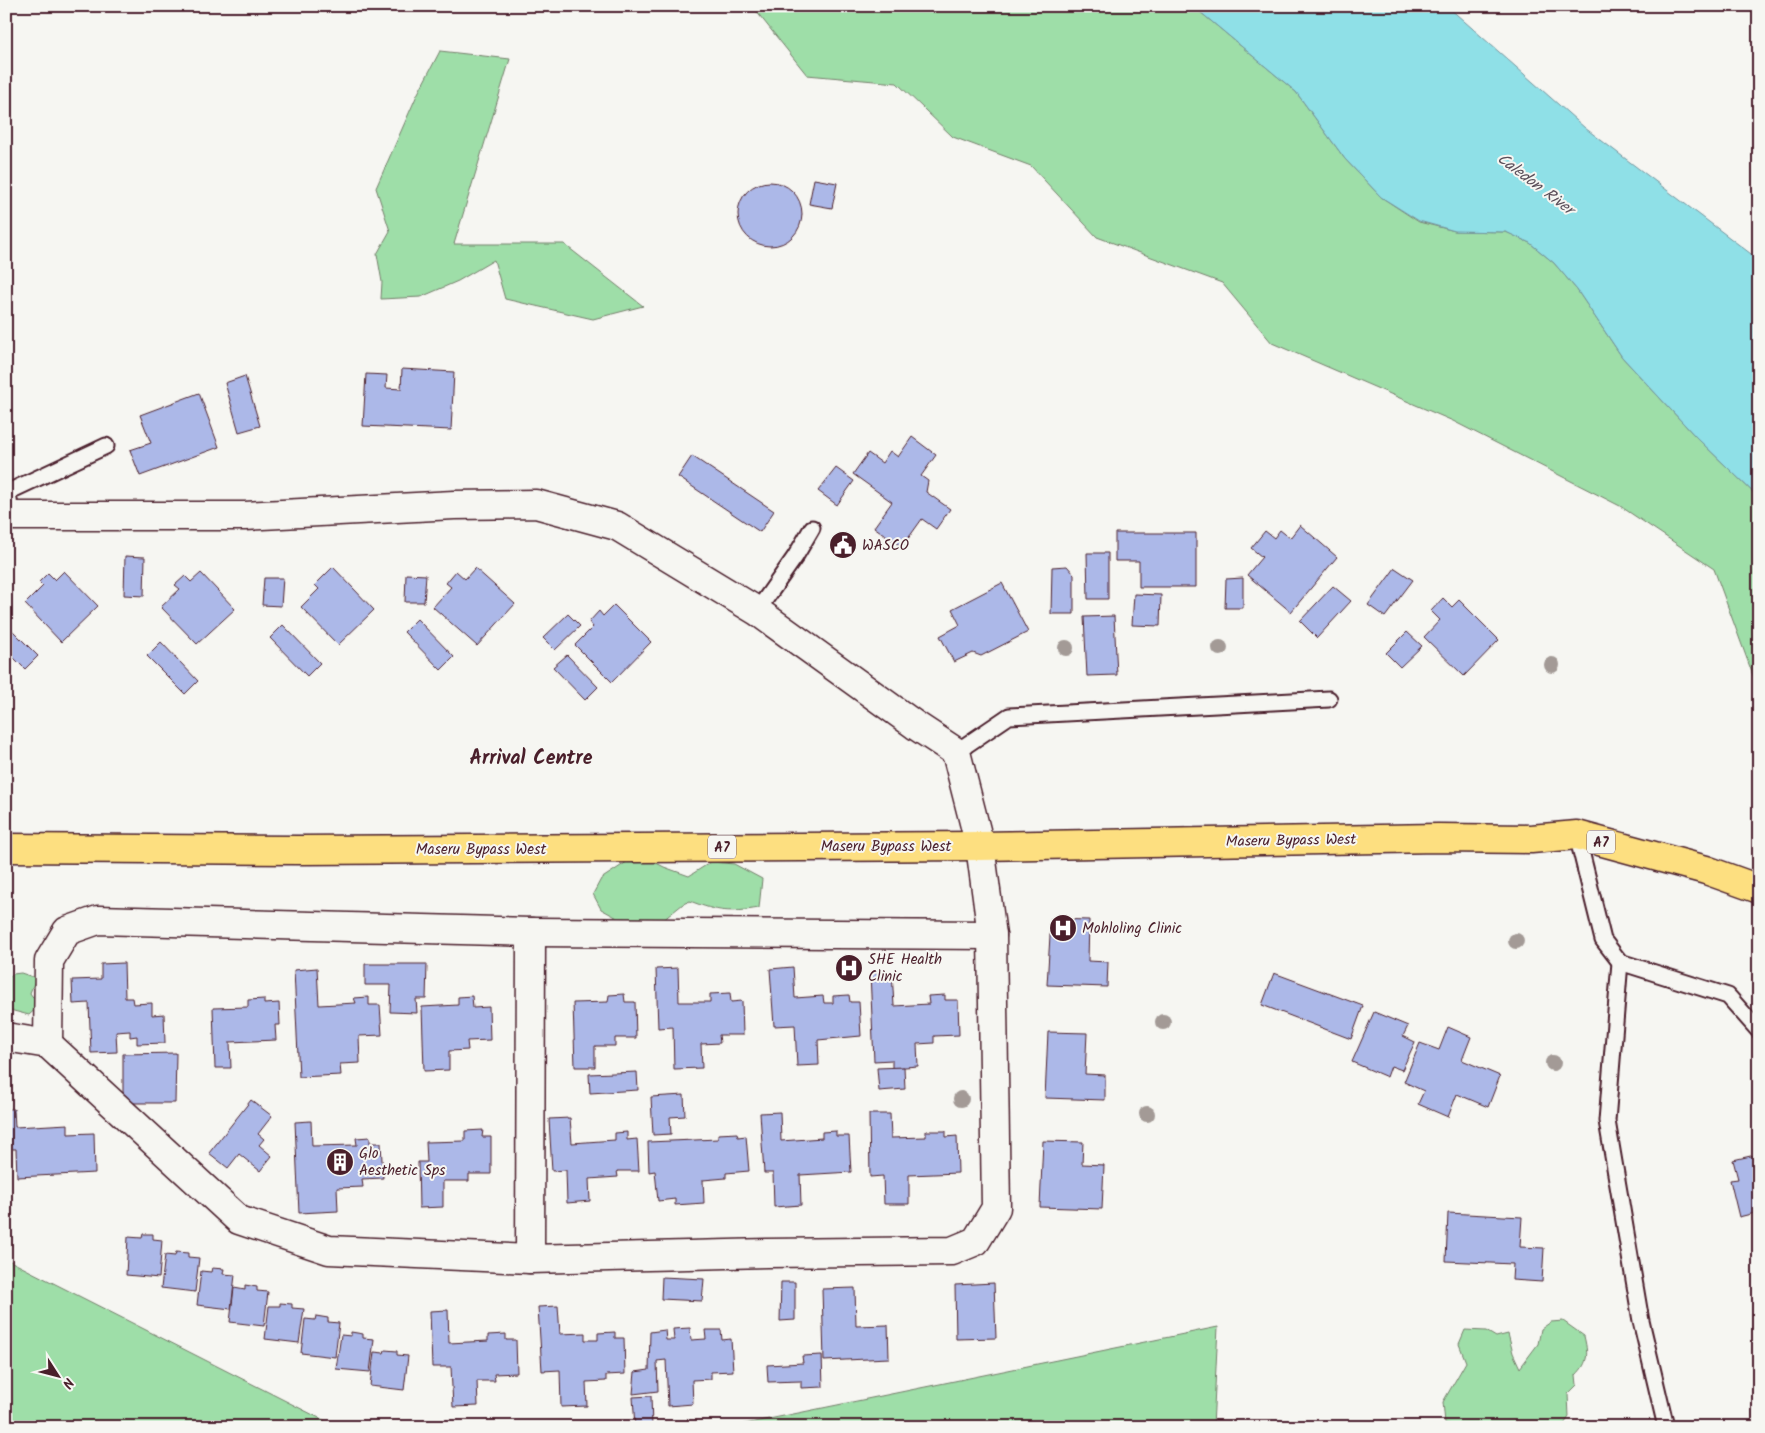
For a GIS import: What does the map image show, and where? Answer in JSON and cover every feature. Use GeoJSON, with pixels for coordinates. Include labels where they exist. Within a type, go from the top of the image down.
{"type":"FeatureCollection","features":[{"type":"Feature","properties":{"kind":"main road","name":"Maseru Bypass West"},"geometry":{"type":"LineString","coordinates":[[6,848],[310,850],[980,846],[1531,838],[1577,835],[1706,870],[1759,888]]}},
{"type":"Feature","properties":{"kind":"street"},"geometry":{"type":"LineString","coordinates":[[6,1037],[48,1044],[239,1220],[329,1250],[530,1259],[767,1253],[952,1251],[976,1241],[996,1208],[992,935],[980,846],[956,752],[914,725],[757,610],[617,526],[536,504],[454,505],[245,516],[8,516]]}},
{"type":"Feature","properties":{"kind":"street"},"geometry":{"type":"LineString","coordinates":[[48,1044],[49,961],[67,931],[98,920],[532,932],[992,935]]}},
{"type":"Feature","properties":{"kind":"street"},"geometry":{"type":"LineString","coordinates":[[530,1259],[532,932]]}},
{"type":"Feature","properties":{"kind":"lane"},"geometry":{"type":"LineString","coordinates":[[8,516],[8,492],[106,446]]}},
{"type":"Feature","properties":{"kind":"lane"},"geometry":{"type":"LineString","coordinates":[[757,610],[795,557],[812,528]]}},
{"type":"Feature","properties":{"kind":"lane"},"geometry":{"type":"LineString","coordinates":[[956,752],[1009,716],[1329,699]]}},
{"type":"Feature","properties":{"kind":"lane"},"geometry":{"type":"LineString","coordinates":[[1577,835],[1603,940],[1620,962],[1728,996],[1759,1031]]}},
{"type":"Feature","properties":{"kind":"lane"},"geometry":{"type":"LineString","coordinates":[[1620,962],[1607,1121],[1642,1321],[1666,1427]]}},
{"type":"Feature","properties":{"kind":"green space"},"geometry":{"type":"Polygon","coordinates":[[[752,6],[1193,6],[1296,92],[1345,159],[1381,197],[1419,222],[1455,231],[1506,232],[1530,243],[1554,263],[1577,290],[1622,357],[1696,437],[1759,498],[1759,681],[1754,678],[1714,569],[1620,506],[1453,421],[1272,343],[1222,283],[1097,237],[1031,166],[953,137],[897,83],[807,75],[752,6]]]}},
{"type":"Feature","properties":{"kind":"green space"},"geometry":{"type":"Polygon","coordinates":[[[440,51],[510,59],[454,244],[564,244],[643,306],[593,319],[505,299],[494,260],[458,281],[421,297],[381,299],[382,282],[377,254],[390,231],[376,188],[417,95],[440,51]]]}},
{"type":"Feature","properties":{"kind":"green space"},"geometry":{"type":"Polygon","coordinates":[[[639,854],[664,867],[689,876],[711,862],[734,864],[762,879],[759,908],[740,911],[724,910],[690,901],[683,904],[657,925],[634,927],[601,909],[593,894],[601,879],[639,854]]]}},
{"type":"Feature","properties":{"kind":"green space"},"geometry":{"type":"Polygon","coordinates":[[[21,973],[36,978],[30,993],[39,1006],[29,1015],[6,1009],[6,979],[13,974],[21,973]]]}},
{"type":"Feature","properties":{"kind":"green space"},"geometry":{"type":"Polygon","coordinates":[[[6,1259],[337,1427],[6,1427],[6,1259]]]}},
{"type":"Feature","properties":{"kind":"green space"},"geometry":{"type":"Polygon","coordinates":[[[1563,1321],[1584,1336],[1587,1352],[1583,1366],[1576,1375],[1577,1385],[1568,1394],[1569,1417],[1562,1427],[1460,1427],[1445,1423],[1443,1402],[1466,1362],[1459,1344],[1465,1330],[1486,1331],[1496,1337],[1508,1334],[1513,1353],[1520,1368],[1538,1344],[1541,1329],[1551,1322],[1563,1321]]]}},
{"type":"Feature","properties":{"kind":"green space"},"geometry":{"type":"Polygon","coordinates":[[[1218,1327],[1213,1427],[730,1427],[1218,1327]]]}},
{"type":"Feature","properties":{"kind":"water","name":"Caledon River"},"geometry":{"type":"Polygon","coordinates":[[[1193,6],[1447,6],[1585,128],[1759,260],[1759,498],[1696,437],[1622,357],[1577,290],[1554,263],[1530,243],[1506,232],[1455,231],[1419,221],[1381,197],[1345,159],[1296,92],[1193,6]]]}},
{"type":"Feature","properties":{"kind":"building"},"geometry":{"type":"Polygon","coordinates":[[[814,179],[837,183],[832,208],[809,204],[814,179]]]}},
{"type":"Feature","properties":{"kind":"building"},"geometry":{"type":"Polygon","coordinates":[[[764,182],[776,182],[793,191],[800,202],[802,214],[800,226],[793,237],[776,246],[764,246],[752,241],[743,232],[738,220],[738,208],[743,196],[752,187],[764,182]]]}},
{"type":"Feature","properties":{"kind":"building"},"geometry":{"type":"Polygon","coordinates":[[[402,369],[454,372],[451,430],[363,426],[366,374],[387,375],[386,388],[401,389],[402,369]]]}},
{"type":"Feature","properties":{"kind":"building"},"geometry":{"type":"Polygon","coordinates":[[[245,376],[260,426],[239,432],[225,383],[245,376]]]}},
{"type":"Feature","properties":{"kind":"building"},"geometry":{"type":"Polygon","coordinates":[[[199,393],[219,447],[140,476],[130,450],[151,443],[140,415],[199,393]]]}},
{"type":"Feature","properties":{"kind":"building"},"geometry":{"type":"Polygon","coordinates":[[[912,437],[936,455],[921,476],[928,481],[926,492],[950,509],[936,529],[922,519],[902,547],[874,527],[892,502],[853,474],[868,453],[882,463],[890,451],[898,457],[912,437]]]}},
{"type":"Feature","properties":{"kind":"building"},"geometry":{"type":"Polygon","coordinates":[[[692,456],[774,511],[760,532],[678,477],[692,456]]]}},
{"type":"Feature","properties":{"kind":"building"},"geometry":{"type":"Polygon","coordinates":[[[836,468],[854,481],[837,505],[818,491],[836,468]]]}},
{"type":"Feature","properties":{"kind":"building"},"geometry":{"type":"Polygon","coordinates":[[[1300,525],[1337,557],[1291,612],[1247,575],[1262,557],[1251,548],[1265,531],[1274,538],[1280,530],[1290,538],[1300,525]]]}},
{"type":"Feature","properties":{"kind":"building"},"geometry":{"type":"Polygon","coordinates":[[[1115,533],[1196,533],[1196,587],[1139,587],[1139,561],[1115,561],[1115,533]]]}},
{"type":"Feature","properties":{"kind":"building"},"geometry":{"type":"Polygon","coordinates":[[[1087,553],[1108,553],[1108,599],[1088,599],[1087,553]]]}},
{"type":"Feature","properties":{"kind":"building"},"geometry":{"type":"Polygon","coordinates":[[[125,556],[145,557],[144,596],[124,595],[125,556]]]}},
{"type":"Feature","properties":{"kind":"building"},"geometry":{"type":"Polygon","coordinates":[[[1067,566],[1074,574],[1074,614],[1051,614],[1052,567],[1067,566]]]}},
{"type":"Feature","properties":{"kind":"building"},"geometry":{"type":"Polygon","coordinates":[[[333,567],[374,610],[338,645],[301,607],[319,589],[315,585],[333,567]]]}},
{"type":"Feature","properties":{"kind":"building"},"geometry":{"type":"Polygon","coordinates":[[[475,568],[515,604],[477,646],[433,607],[451,587],[446,583],[456,571],[465,579],[475,568]]]}},
{"type":"Feature","properties":{"kind":"building"},"geometry":{"type":"Polygon","coordinates":[[[1395,568],[1413,580],[1385,617],[1368,605],[1395,568]]]}},
{"type":"Feature","properties":{"kind":"building"},"geometry":{"type":"Polygon","coordinates":[[[64,571],[98,606],[61,642],[25,604],[43,586],[39,582],[48,573],[55,580],[64,571]]]}},
{"type":"Feature","properties":{"kind":"building"},"geometry":{"type":"Polygon","coordinates":[[[201,573],[235,609],[197,644],[161,607],[180,589],[175,585],[185,576],[191,582],[201,573]]]}},
{"type":"Feature","properties":{"kind":"building"},"geometry":{"type":"Polygon","coordinates":[[[406,574],[426,575],[424,602],[405,602],[406,574]]]}},
{"type":"Feature","properties":{"kind":"building"},"geometry":{"type":"Polygon","coordinates":[[[6,576],[8,576],[7,606],[6,606],[6,576]]]}},
{"type":"Feature","properties":{"kind":"building"},"geometry":{"type":"Polygon","coordinates":[[[264,578],[283,578],[281,606],[262,605],[264,578]]]}},
{"type":"Feature","properties":{"kind":"building"},"geometry":{"type":"Polygon","coordinates":[[[1243,578],[1243,608],[1225,608],[1226,579],[1243,578]]]}},
{"type":"Feature","properties":{"kind":"building"},"geometry":{"type":"Polygon","coordinates":[[[1002,583],[1028,632],[981,656],[973,653],[954,662],[940,636],[960,625],[952,609],[1002,583]]]}},
{"type":"Feature","properties":{"kind":"building"},"geometry":{"type":"Polygon","coordinates":[[[1333,586],[1351,601],[1317,638],[1300,621],[1333,586]]]}},
{"type":"Feature","properties":{"kind":"building"},"geometry":{"type":"Polygon","coordinates":[[[1134,594],[1161,595],[1160,626],[1132,625],[1134,594]]]}},
{"type":"Feature","properties":{"kind":"building"},"geometry":{"type":"Polygon","coordinates":[[[1443,598],[1452,607],[1459,600],[1499,640],[1464,676],[1424,637],[1440,620],[1431,611],[1443,598]]]}},
{"type":"Feature","properties":{"kind":"building"},"geometry":{"type":"Polygon","coordinates":[[[614,605],[651,642],[612,682],[575,645],[593,627],[589,622],[599,611],[603,616],[614,605]]]}},
{"type":"Feature","properties":{"kind":"building"},"geometry":{"type":"Polygon","coordinates":[[[568,614],[580,626],[555,650],[543,638],[568,614]]]}},
{"type":"Feature","properties":{"kind":"building"},"geometry":{"type":"Polygon","coordinates":[[[1114,616],[1117,675],[1087,676],[1084,617],[1114,616]]]}},
{"type":"Feature","properties":{"kind":"building"},"geometry":{"type":"Polygon","coordinates":[[[417,619],[454,657],[441,670],[404,632],[417,619]]]}},
{"type":"Feature","properties":{"kind":"building"},"geometry":{"type":"Polygon","coordinates":[[[6,624],[38,656],[25,669],[6,650],[6,624]]]}},
{"type":"Feature","properties":{"kind":"building"},"geometry":{"type":"Polygon","coordinates":[[[283,625],[320,663],[307,676],[270,638],[283,625]]]}},
{"type":"Feature","properties":{"kind":"building"},"geometry":{"type":"Polygon","coordinates":[[[1407,632],[1422,646],[1400,667],[1386,653],[1407,632]]]}},
{"type":"Feature","properties":{"kind":"building"},"geometry":{"type":"Polygon","coordinates":[[[161,642],[198,681],[185,694],[147,656],[161,642]]]}},
{"type":"Feature","properties":{"kind":"building"},"geometry":{"type":"Polygon","coordinates":[[[567,655],[598,687],[585,700],[553,667],[567,655]]]}},
{"type":"Feature","properties":{"kind":"building"},"geometry":{"type":"Polygon","coordinates":[[[1051,919],[1089,920],[1088,961],[1108,962],[1107,987],[1047,985],[1051,919]]]}},
{"type":"Feature","properties":{"kind":"building"},"geometry":{"type":"Polygon","coordinates":[[[124,963],[125,998],[132,998],[133,1004],[152,1003],[152,1015],[164,1014],[165,1043],[137,1044],[137,1036],[130,1037],[130,1031],[116,1032],[117,1052],[91,1053],[89,1003],[73,1004],[72,980],[101,979],[101,964],[124,963]]]}},
{"type":"Feature","properties":{"kind":"building"},"geometry":{"type":"Polygon","coordinates":[[[365,964],[427,964],[426,999],[416,999],[417,1013],[390,1012],[391,985],[365,985],[365,964]]]}},
{"type":"Feature","properties":{"kind":"building"},"geometry":{"type":"Polygon","coordinates":[[[793,967],[795,998],[823,996],[824,1003],[833,1003],[833,996],[849,995],[850,1002],[859,1002],[861,1036],[818,1040],[819,1065],[797,1066],[795,1025],[774,1026],[770,969],[793,967]]]}},
{"type":"Feature","properties":{"kind":"building"},"geometry":{"type":"Polygon","coordinates":[[[317,968],[319,1005],[356,1003],[354,998],[369,997],[369,1005],[380,1005],[382,1035],[359,1036],[360,1063],[340,1064],[341,1075],[299,1077],[294,970],[317,968]]]}},
{"type":"Feature","properties":{"kind":"building"},"geometry":{"type":"Polygon","coordinates":[[[678,968],[679,1002],[710,1002],[710,994],[730,993],[731,1002],[742,1001],[743,1035],[719,1035],[720,1043],[701,1044],[702,1068],[674,1069],[673,1027],[658,1028],[656,969],[678,968]]]}},
{"type":"Feature","properties":{"kind":"building"},"geometry":{"type":"Polygon","coordinates":[[[892,972],[894,1006],[929,1004],[928,996],[945,995],[945,1000],[958,1000],[959,1035],[934,1036],[934,1043],[917,1044],[918,1066],[892,1068],[892,1060],[874,1061],[870,973],[892,972]]]}},
{"type":"Feature","properties":{"kind":"building"},"geometry":{"type":"Polygon","coordinates":[[[1274,973],[1363,1006],[1351,1039],[1262,1005],[1274,973]]]}},
{"type":"Feature","properties":{"kind":"building"},"geometry":{"type":"Polygon","coordinates":[[[624,994],[625,1002],[635,1002],[636,1038],[615,1038],[615,1046],[595,1046],[595,1067],[575,1067],[573,1003],[608,1002],[609,995],[624,994]]]}},
{"type":"Feature","properties":{"kind":"building"},"geometry":{"type":"Polygon","coordinates":[[[472,996],[473,1008],[489,1007],[490,1040],[467,1041],[468,1050],[449,1051],[449,1070],[424,1071],[422,1007],[458,1005],[458,997],[472,996]]]}},
{"type":"Feature","properties":{"kind":"building"},"geometry":{"type":"Polygon","coordinates":[[[264,999],[264,1004],[279,1003],[280,1025],[275,1025],[276,1040],[230,1042],[231,1068],[215,1068],[213,1008],[248,1007],[248,1000],[264,999]]]}},
{"type":"Feature","properties":{"kind":"building"},"geometry":{"type":"Polygon","coordinates":[[[1374,1012],[1408,1026],[1403,1036],[1415,1042],[1402,1070],[1391,1066],[1387,1077],[1352,1062],[1374,1012]]]}},
{"type":"Feature","properties":{"kind":"building"},"geometry":{"type":"Polygon","coordinates":[[[1448,1027],[1471,1037],[1462,1060],[1500,1076],[1488,1107],[1457,1094],[1448,1117],[1418,1104],[1424,1091],[1404,1082],[1420,1043],[1439,1050],[1448,1027]]]}},
{"type":"Feature","properties":{"kind":"building"},"geometry":{"type":"Polygon","coordinates":[[[1048,1032],[1087,1033],[1085,1074],[1105,1075],[1105,1100],[1045,1098],[1048,1032]]]}},
{"type":"Feature","properties":{"kind":"building"},"geometry":{"type":"Polygon","coordinates":[[[176,1053],[175,1103],[123,1103],[123,1054],[176,1053]]]}},
{"type":"Feature","properties":{"kind":"building"},"geometry":{"type":"Polygon","coordinates":[[[904,1067],[905,1089],[879,1091],[877,1068],[904,1067]]]}},
{"type":"Feature","properties":{"kind":"building"},"geometry":{"type":"Polygon","coordinates":[[[637,1072],[638,1090],[590,1093],[589,1074],[637,1072]]]}},
{"type":"Feature","properties":{"kind":"building"},"geometry":{"type":"Polygon","coordinates":[[[684,1095],[685,1116],[670,1117],[671,1134],[653,1135],[651,1097],[684,1095]]]}},
{"type":"Feature","properties":{"kind":"building"},"geometry":{"type":"Polygon","coordinates":[[[251,1100],[272,1116],[258,1134],[264,1139],[259,1145],[272,1156],[260,1171],[239,1154],[228,1168],[209,1153],[251,1100]]]}},
{"type":"Feature","properties":{"kind":"building"},"geometry":{"type":"Polygon","coordinates":[[[6,1109],[14,1109],[15,1127],[68,1124],[68,1134],[94,1133],[95,1173],[17,1177],[16,1149],[6,1149],[6,1109]]]}},
{"type":"Feature","properties":{"kind":"building"},"geometry":{"type":"Polygon","coordinates":[[[780,1112],[781,1141],[822,1138],[822,1132],[836,1131],[836,1136],[849,1136],[851,1172],[800,1175],[801,1205],[774,1207],[773,1173],[764,1173],[760,1113],[780,1112]]]}},
{"type":"Feature","properties":{"kind":"building"},"geometry":{"type":"Polygon","coordinates":[[[869,1114],[890,1114],[891,1138],[926,1137],[926,1131],[946,1131],[946,1137],[957,1136],[958,1173],[909,1175],[909,1204],[884,1204],[883,1176],[870,1177],[869,1114]]]}},
{"type":"Feature","properties":{"kind":"building"},"geometry":{"type":"Polygon","coordinates":[[[570,1118],[572,1143],[615,1140],[615,1133],[627,1132],[627,1140],[637,1139],[639,1171],[617,1171],[618,1177],[589,1179],[590,1201],[567,1203],[566,1170],[552,1171],[549,1119],[570,1118]]]}},
{"type":"Feature","properties":{"kind":"building","name":"Glo Aesthetic Sps"},"geometry":{"type":"Polygon","coordinates":[[[311,1121],[312,1146],[357,1145],[356,1138],[370,1137],[370,1143],[381,1143],[383,1178],[362,1179],[363,1187],[337,1188],[338,1211],[299,1213],[295,1122],[311,1121]]]}},
{"type":"Feature","properties":{"kind":"building"},"geometry":{"type":"Polygon","coordinates":[[[483,1130],[482,1137],[491,1137],[491,1174],[469,1174],[469,1181],[443,1181],[443,1207],[419,1208],[418,1162],[427,1162],[426,1142],[465,1141],[465,1131],[483,1130]]]}},
{"type":"Feature","properties":{"kind":"building"},"geometry":{"type":"Polygon","coordinates":[[[737,1133],[738,1137],[746,1136],[749,1171],[726,1173],[726,1178],[703,1180],[704,1203],[675,1205],[675,1199],[658,1201],[655,1171],[649,1172],[648,1142],[718,1139],[718,1134],[737,1133]]]}},
{"type":"Feature","properties":{"kind":"building"},"geometry":{"type":"Polygon","coordinates":[[[1043,1141],[1083,1142],[1082,1164],[1104,1165],[1102,1209],[1040,1207],[1043,1141]]]}},
{"type":"Feature","properties":{"kind":"building"},"geometry":{"type":"Polygon","coordinates":[[[1755,1155],[1759,1170],[1759,1212],[1739,1217],[1730,1180],[1738,1179],[1733,1160],[1755,1155]]]}},
{"type":"Feature","properties":{"kind":"building"},"geometry":{"type":"Polygon","coordinates":[[[1448,1213],[1522,1217],[1520,1247],[1544,1248],[1542,1282],[1512,1280],[1513,1264],[1446,1261],[1448,1213]]]}},
{"type":"Feature","properties":{"kind":"building"},"geometry":{"type":"Polygon","coordinates":[[[143,1234],[153,1234],[153,1239],[162,1240],[159,1278],[126,1275],[128,1237],[142,1238],[143,1234]]]}},
{"type":"Feature","properties":{"kind":"building"},"geometry":{"type":"Polygon","coordinates":[[[176,1252],[188,1253],[188,1257],[199,1258],[195,1292],[161,1288],[165,1255],[175,1256],[176,1252]]]}},
{"type":"Feature","properties":{"kind":"building"},"geometry":{"type":"Polygon","coordinates":[[[212,1268],[224,1269],[223,1274],[235,1275],[231,1309],[197,1305],[201,1271],[211,1272],[212,1268]]]}},
{"type":"Feature","properties":{"kind":"building"},"geometry":{"type":"Polygon","coordinates":[[[662,1277],[704,1279],[702,1301],[661,1299],[662,1277]]]}},
{"type":"Feature","properties":{"kind":"building"},"geometry":{"type":"Polygon","coordinates":[[[781,1282],[795,1282],[795,1320],[780,1321],[781,1282]]]}},
{"type":"Feature","properties":{"kind":"building"},"geometry":{"type":"Polygon","coordinates":[[[994,1283],[996,1338],[956,1339],[955,1285],[994,1283]]]}},
{"type":"Feature","properties":{"kind":"building"},"geometry":{"type":"Polygon","coordinates":[[[245,1285],[257,1287],[257,1291],[268,1292],[264,1326],[230,1322],[234,1288],[245,1290],[245,1285]]]}},
{"type":"Feature","properties":{"kind":"building"},"geometry":{"type":"Polygon","coordinates":[[[855,1288],[856,1326],[888,1325],[889,1358],[824,1361],[822,1289],[855,1288]]]}},
{"type":"Feature","properties":{"kind":"building"},"geometry":{"type":"Polygon","coordinates":[[[280,1303],[292,1304],[292,1308],[304,1309],[299,1343],[265,1339],[269,1306],[280,1306],[280,1303]]]}},
{"type":"Feature","properties":{"kind":"building"},"geometry":{"type":"Polygon","coordinates":[[[558,1306],[560,1334],[585,1333],[585,1340],[598,1340],[598,1333],[615,1332],[615,1338],[624,1338],[625,1374],[606,1375],[606,1381],[586,1382],[587,1406],[561,1407],[560,1370],[542,1371],[538,1307],[558,1306]]]}},
{"type":"Feature","properties":{"kind":"building"},"geometry":{"type":"Polygon","coordinates":[[[448,1310],[449,1343],[488,1341],[488,1335],[506,1334],[506,1340],[516,1340],[517,1373],[494,1374],[495,1381],[477,1381],[478,1406],[453,1407],[451,1367],[432,1367],[430,1311],[448,1310]]]}},
{"type":"Feature","properties":{"kind":"building"},"geometry":{"type":"Polygon","coordinates":[[[316,1316],[328,1318],[328,1322],[339,1323],[335,1357],[301,1353],[305,1319],[315,1320],[316,1316]]]}},
{"type":"Feature","properties":{"kind":"building"},"geometry":{"type":"Polygon","coordinates":[[[690,1328],[691,1340],[706,1339],[705,1330],[721,1330],[722,1340],[731,1339],[733,1371],[711,1372],[711,1379],[692,1380],[693,1404],[668,1406],[666,1360],[657,1361],[658,1391],[633,1394],[635,1372],[649,1370],[650,1332],[665,1330],[666,1340],[674,1340],[673,1329],[690,1328]]]}},
{"type":"Feature","properties":{"kind":"building"},"geometry":{"type":"Polygon","coordinates":[[[351,1332],[363,1334],[363,1338],[374,1339],[370,1372],[336,1369],[341,1335],[351,1336],[351,1332]]]}},
{"type":"Feature","properties":{"kind":"building"},"geometry":{"type":"Polygon","coordinates":[[[385,1350],[397,1351],[397,1355],[408,1356],[404,1390],[370,1386],[374,1352],[384,1353],[385,1350]]]}},
{"type":"Feature","properties":{"kind":"building"},"geometry":{"type":"Polygon","coordinates":[[[822,1355],[823,1387],[801,1388],[801,1381],[768,1382],[767,1365],[803,1363],[802,1356],[822,1355]]]}},
{"type":"Feature","properties":{"kind":"building"},"geometry":{"type":"Polygon","coordinates":[[[651,1396],[652,1427],[635,1427],[633,1397],[651,1396]]]}},
{"type":"Feature","properties":{"kind":"place","name":"WASCO"},"geometry":{"type":"Point","coordinates":[843,545]}},
{"type":"Feature","properties":{"kind":"place","name":"Mohloling Clinic"},"geometry":{"type":"Point","coordinates":[1063,928]}},
{"type":"Feature","properties":{"kind":"place","name":"SHE Health Clinic"},"geometry":{"type":"Point","coordinates":[849,968]}},
{"type":"Feature","properties":{"kind":"place","name":"Glo Aesthetic Sps"},"geometry":{"type":"Point","coordinates":[340,1162]}},
{"type":"Feature","properties":{"kind":"district","name":"Arrival Centre"},"geometry":{"type":"Point","coordinates":[531,757]}}]}
